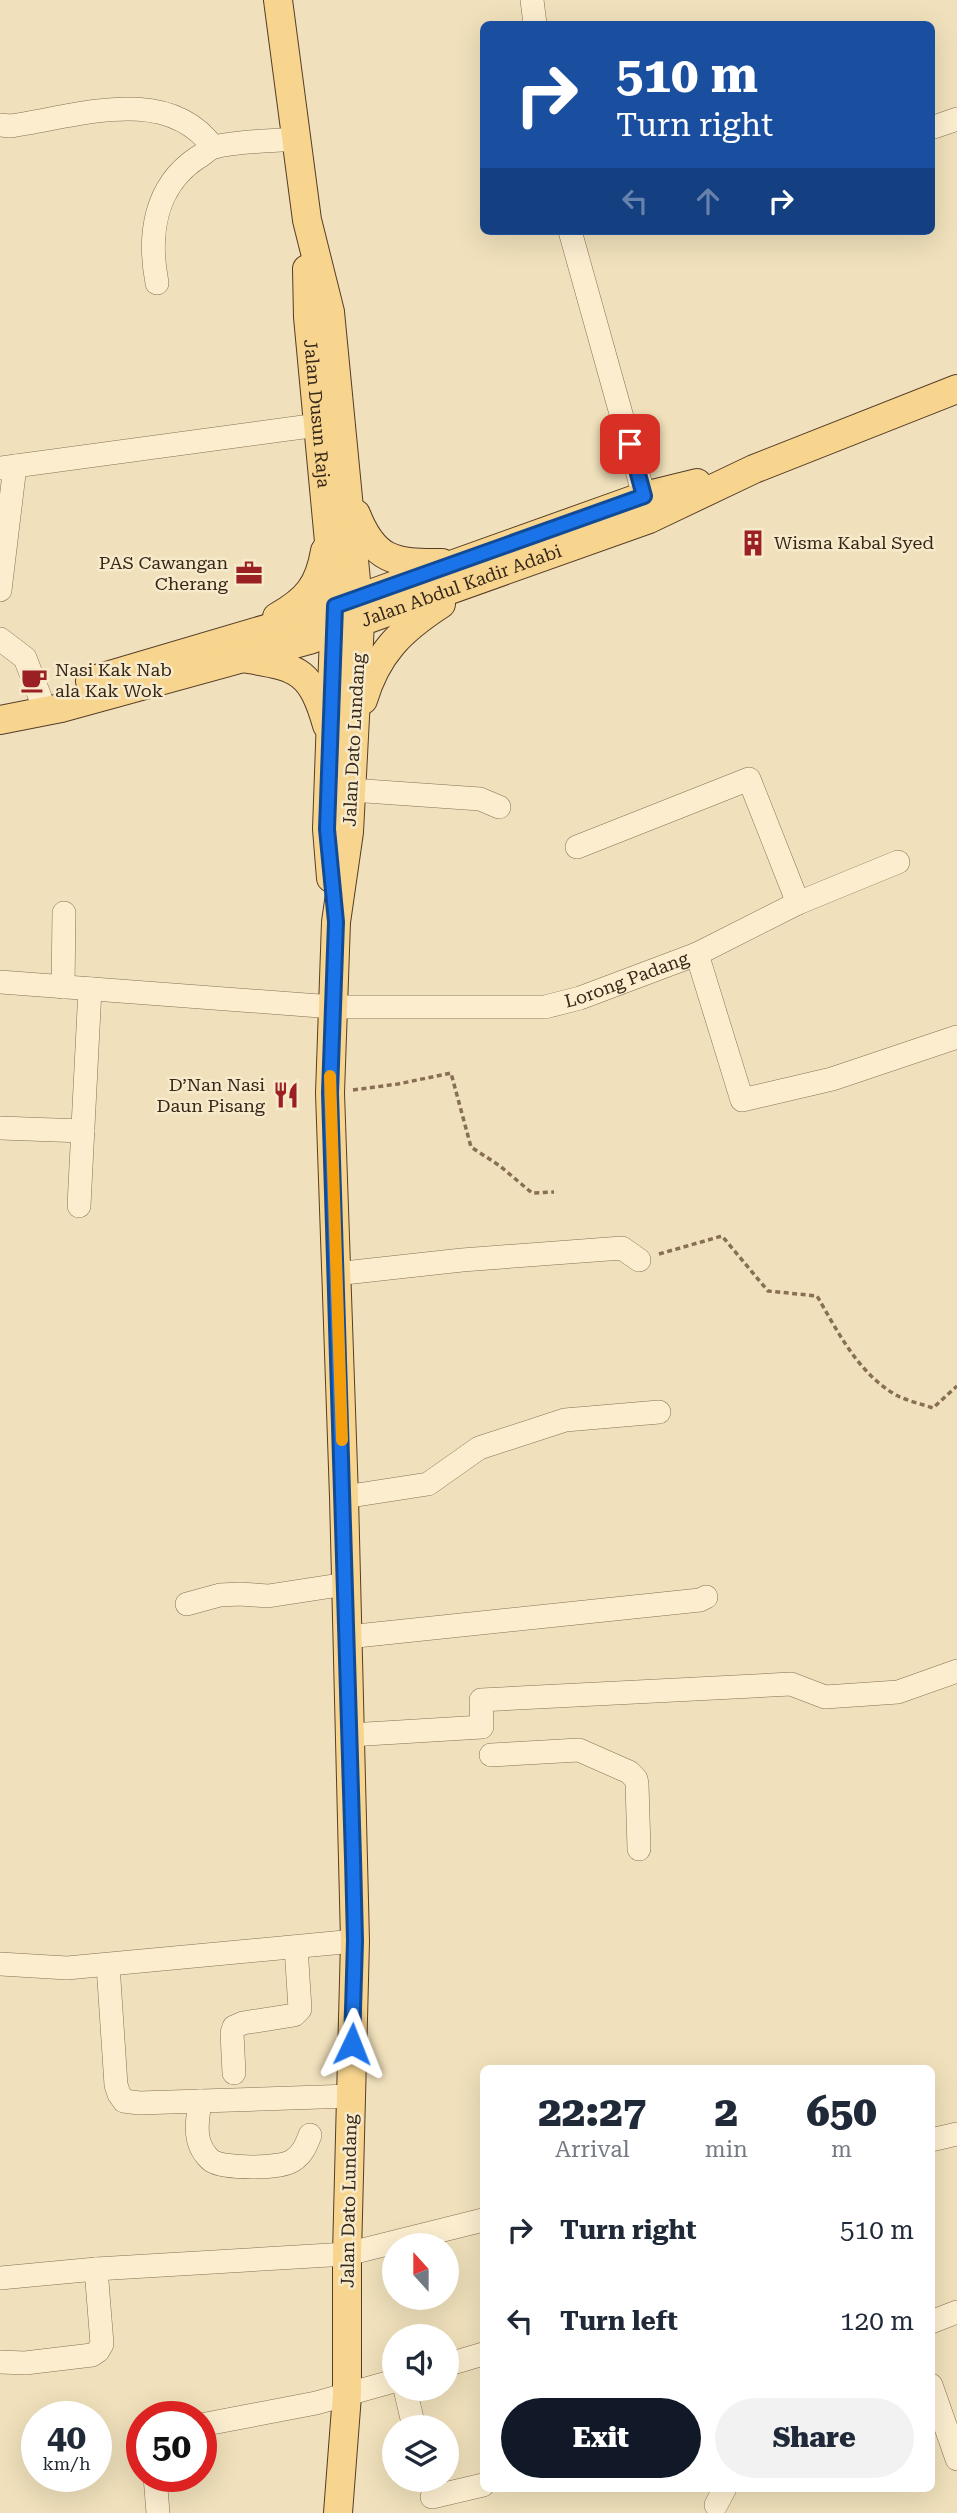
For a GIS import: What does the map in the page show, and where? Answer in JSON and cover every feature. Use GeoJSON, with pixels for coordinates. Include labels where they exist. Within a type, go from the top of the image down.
{"type":"FeatureCollection","features":[{"type":"Feature","properties":{"kind":"main road","name":"Jalan Dusun Raja"},"geometry":{"type":"LineString","coordinates":[[278,0],[307,220],[330,312],[349,495],[347,614]]}},
{"type":"Feature","properties":{"kind":"main road","name":"Jalan Dusun Raja"},"geometry":{"type":"LineString","coordinates":[[307,220],[308,317],[328,533],[347,614]]}},
{"type":"Feature","properties":{"kind":"main road","name":"Jalan Abdul Kadir Adabi"},"geometry":{"type":"LineString","coordinates":[[468,571],[649,519],[754,469],[957,389]]}},
{"type":"Feature","properties":{"kind":"main road","name":"Jalan Abdul Kadir Adabi"},"geometry":{"type":"LineString","coordinates":[[0,720],[61,708],[347,614],[468,571],[644,496],[754,469]]}},
{"type":"Feature","properties":{"kind":"main road"},"geometry":{"type":"LineString","coordinates":[[349,495],[362,529],[373,547],[389,558],[468,571]]}},
{"type":"Feature","properties":{"kind":"main road"},"geometry":{"type":"LineString","coordinates":[[328,533],[323,562],[316,582],[307,596],[241,648],[296,671],[309,681],[343,732],[388,647],[468,571]]}},
{"type":"Feature","properties":{"kind":"main road","name":"Jalan Dato Lundang"},"geometry":{"type":"LineString","coordinates":[[336,922],[327,829],[343,732],[347,614]]}},
{"type":"Feature","properties":{"kind":"main road","name":"Jalan Abdul Kadir Adabi"},"geometry":{"type":"LineString","coordinates":[[0,713],[40,697],[241,648]]}},
{"type":"Feature","properties":{"kind":"main road","name":"Jalan Dato Lundang"},"geometry":{"type":"LineString","coordinates":[[338,2513],[347,2395],[347,2254],[355,1941],[330,1093],[336,922],[349,832],[351,790],[343,732]]}},
{"type":"Feature","properties":{"kind":"street"},"geometry":{"type":"LineString","coordinates":[[532,0],[535,21]]}},
{"type":"Feature","properties":{"kind":"street"},"geometry":{"type":"LineString","coordinates":[[0,125],[10,126],[110,109],[159,110],[183,119],[203,133],[213,147]]}},
{"type":"Feature","properties":{"kind":"street"},"geometry":{"type":"LineString","coordinates":[[935,127],[957,120]]}},
{"type":"Feature","properties":{"kind":"street"},"geometry":{"type":"LineString","coordinates":[[157,283],[153,263],[153,231],[160,204],[172,181],[213,147],[296,139]]}},
{"type":"Feature","properties":{"kind":"street"},"geometry":{"type":"LineString","coordinates":[[571,235],[644,496]]}},
{"type":"Feature","properties":{"kind":"street"},"geometry":{"type":"LineString","coordinates":[[0,590],[7,467],[318,425]]}},
{"type":"Feature","properties":{"kind":"street"},"geometry":{"type":"LineString","coordinates":[[0,639],[25,658],[40,697]]}},
{"type":"Feature","properties":{"kind":"street"},"geometry":{"type":"LineString","coordinates":[[577,847],[749,779],[798,903]]}},
{"type":"Feature","properties":{"kind":"street"},"geometry":{"type":"LineString","coordinates":[[351,790],[480,799],[499,807]]}},
{"type":"Feature","properties":{"kind":"street","name":"Lorong Padang"},"geometry":{"type":"LineString","coordinates":[[0,982],[333,1007],[545,1007],[580,998],[697,954],[798,903],[898,862]]}},
{"type":"Feature","properties":{"kind":"street"},"geometry":{"type":"LineString","coordinates":[[62,987],[64,914]]}},
{"type":"Feature","properties":{"kind":"street"},"geometry":{"type":"LineString","coordinates":[[697,954],[742,1100],[832,1079],[957,1037]]}},
{"type":"Feature","properties":{"kind":"street"},"geometry":{"type":"LineString","coordinates":[[79,1206],[90,989]]}},
{"type":"Feature","properties":{"kind":"street"},"geometry":{"type":"LineString","coordinates":[[0,1128],[83,1131]]}},
{"type":"Feature","properties":{"kind":"street"},"geometry":{"type":"LineString","coordinates":[[335,1274],[462,1260],[622,1248],[639,1260]]}},
{"type":"Feature","properties":{"kind":"street"},"geometry":{"type":"LineString","coordinates":[[344,1497],[428,1484],[479,1448],[565,1420],[659,1412]]}},
{"type":"Feature","properties":{"kind":"street"},"geometry":{"type":"LineString","coordinates":[[187,1604],[220,1595],[268,1596],[346,1584]]}},
{"type":"Feature","properties":{"kind":"street"},"geometry":{"type":"LineString","coordinates":[[347,1637],[700,1600],[706,1597]]}},
{"type":"Feature","properties":{"kind":"street"},"geometry":{"type":"LineString","coordinates":[[350,1735],[482,1727],[481,1700],[791,1684],[825,1697],[898,1692],[957,1671]]}},
{"type":"Feature","properties":{"kind":"street"},"geometry":{"type":"LineString","coordinates":[[491,1755],[579,1749],[629,1772],[637,1784],[639,1849]]}},
{"type":"Feature","properties":{"kind":"street"},"geometry":{"type":"LineString","coordinates":[[0,1964],[67,1968],[355,1941]]}},
{"type":"Feature","properties":{"kind":"street"},"geometry":{"type":"LineString","coordinates":[[234,2073],[234,2026],[294,2015],[300,2009],[296,1947]]}},
{"type":"Feature","properties":{"kind":"street"},"geometry":{"type":"LineString","coordinates":[[108,1965],[118,2094],[124,2101],[139,2104],[351,2096]]}},
{"type":"Feature","properties":{"kind":"street"},"geometry":{"type":"LineString","coordinates":[[200,2101],[196,2129],[201,2148],[211,2161],[226,2166],[290,2163],[303,2152],[310,2135]]}},
{"type":"Feature","properties":{"kind":"street"},"geometry":{"type":"LineString","coordinates":[[935,2139],[957,2134]]}},
{"type":"Feature","properties":{"kind":"street"},"geometry":{"type":"LineString","coordinates":[[0,2278],[96,2269],[347,2254],[480,2221]]}},
{"type":"Feature","properties":{"kind":"street"},"geometry":{"type":"LineString","coordinates":[[0,2362],[25,2363],[98,2351],[102,2344],[96,2269]]}},
{"type":"Feature","properties":{"kind":"street"},"geometry":{"type":"LineString","coordinates":[[935,2320],[957,2312]]}},
{"type":"Feature","properties":{"kind":"street"},"geometry":{"type":"LineString","coordinates":[[459,2361],[480,2355]]}},
{"type":"Feature","properties":{"kind":"street"},"geometry":{"type":"LineString","coordinates":[[217,2422],[347,2395],[382,2385]]}},
{"type":"Feature","properties":{"kind":"street"},"geometry":{"type":"LineString","coordinates":[[935,2396],[957,2459]]}},
{"type":"Feature","properties":{"kind":"street"},"geometry":{"type":"LineString","coordinates":[[432,2497],[480,2486]]}},
{"type":"Feature","properties":{"kind":"street"},"geometry":{"type":"LineString","coordinates":[[156,2492],[158,2513]]}},
{"type":"Feature","properties":{"kind":"path"},"geometry":{"type":"LineString","coordinates":[[330,1093],[398,1084],[451,1073],[471,1147],[500,1166],[532,1194],[554,1192]]}},
{"type":"Feature","properties":{"kind":"path"},"geometry":{"type":"LineString","coordinates":[[639,1260],[722,1236],[768,1291],[817,1296],[850,1352],[874,1377],[897,1395],[933,1408],[957,1386]]}},
{"type":"Feature","properties":{"kind":"slow traffic"},"geometry":{"type":"LineString","coordinates":[[330,1076],[342,1440]]}},
{"type":"Feature","properties":{"kind":"place","name":"Wisma Kabal Syed"},"geometry":{"type":"Point","coordinates":[753,543]}},
{"type":"Feature","properties":{"kind":"place","name":"PAS Cawangan Cherang"},"geometry":{"type":"Point","coordinates":[249,573]}},
{"type":"Feature","properties":{"kind":"place","name":"Nasi Kak Nab ala Kak Wok"},"geometry":{"type":"Point","coordinates":[34,680]}},
{"type":"Feature","properties":{"kind":"place","name":"D’Nan Nasi Daun Pisang"},"geometry":{"type":"Point","coordinates":[286,1095]}},
{"type":"Feature","properties":{"kind":"route"},"geometry":{"type":"LineString","coordinates":[[352,2044],[355,1941],[330,1093],[336,922],[327,829],[335,606],[644,496],[630,444]]}}]}
